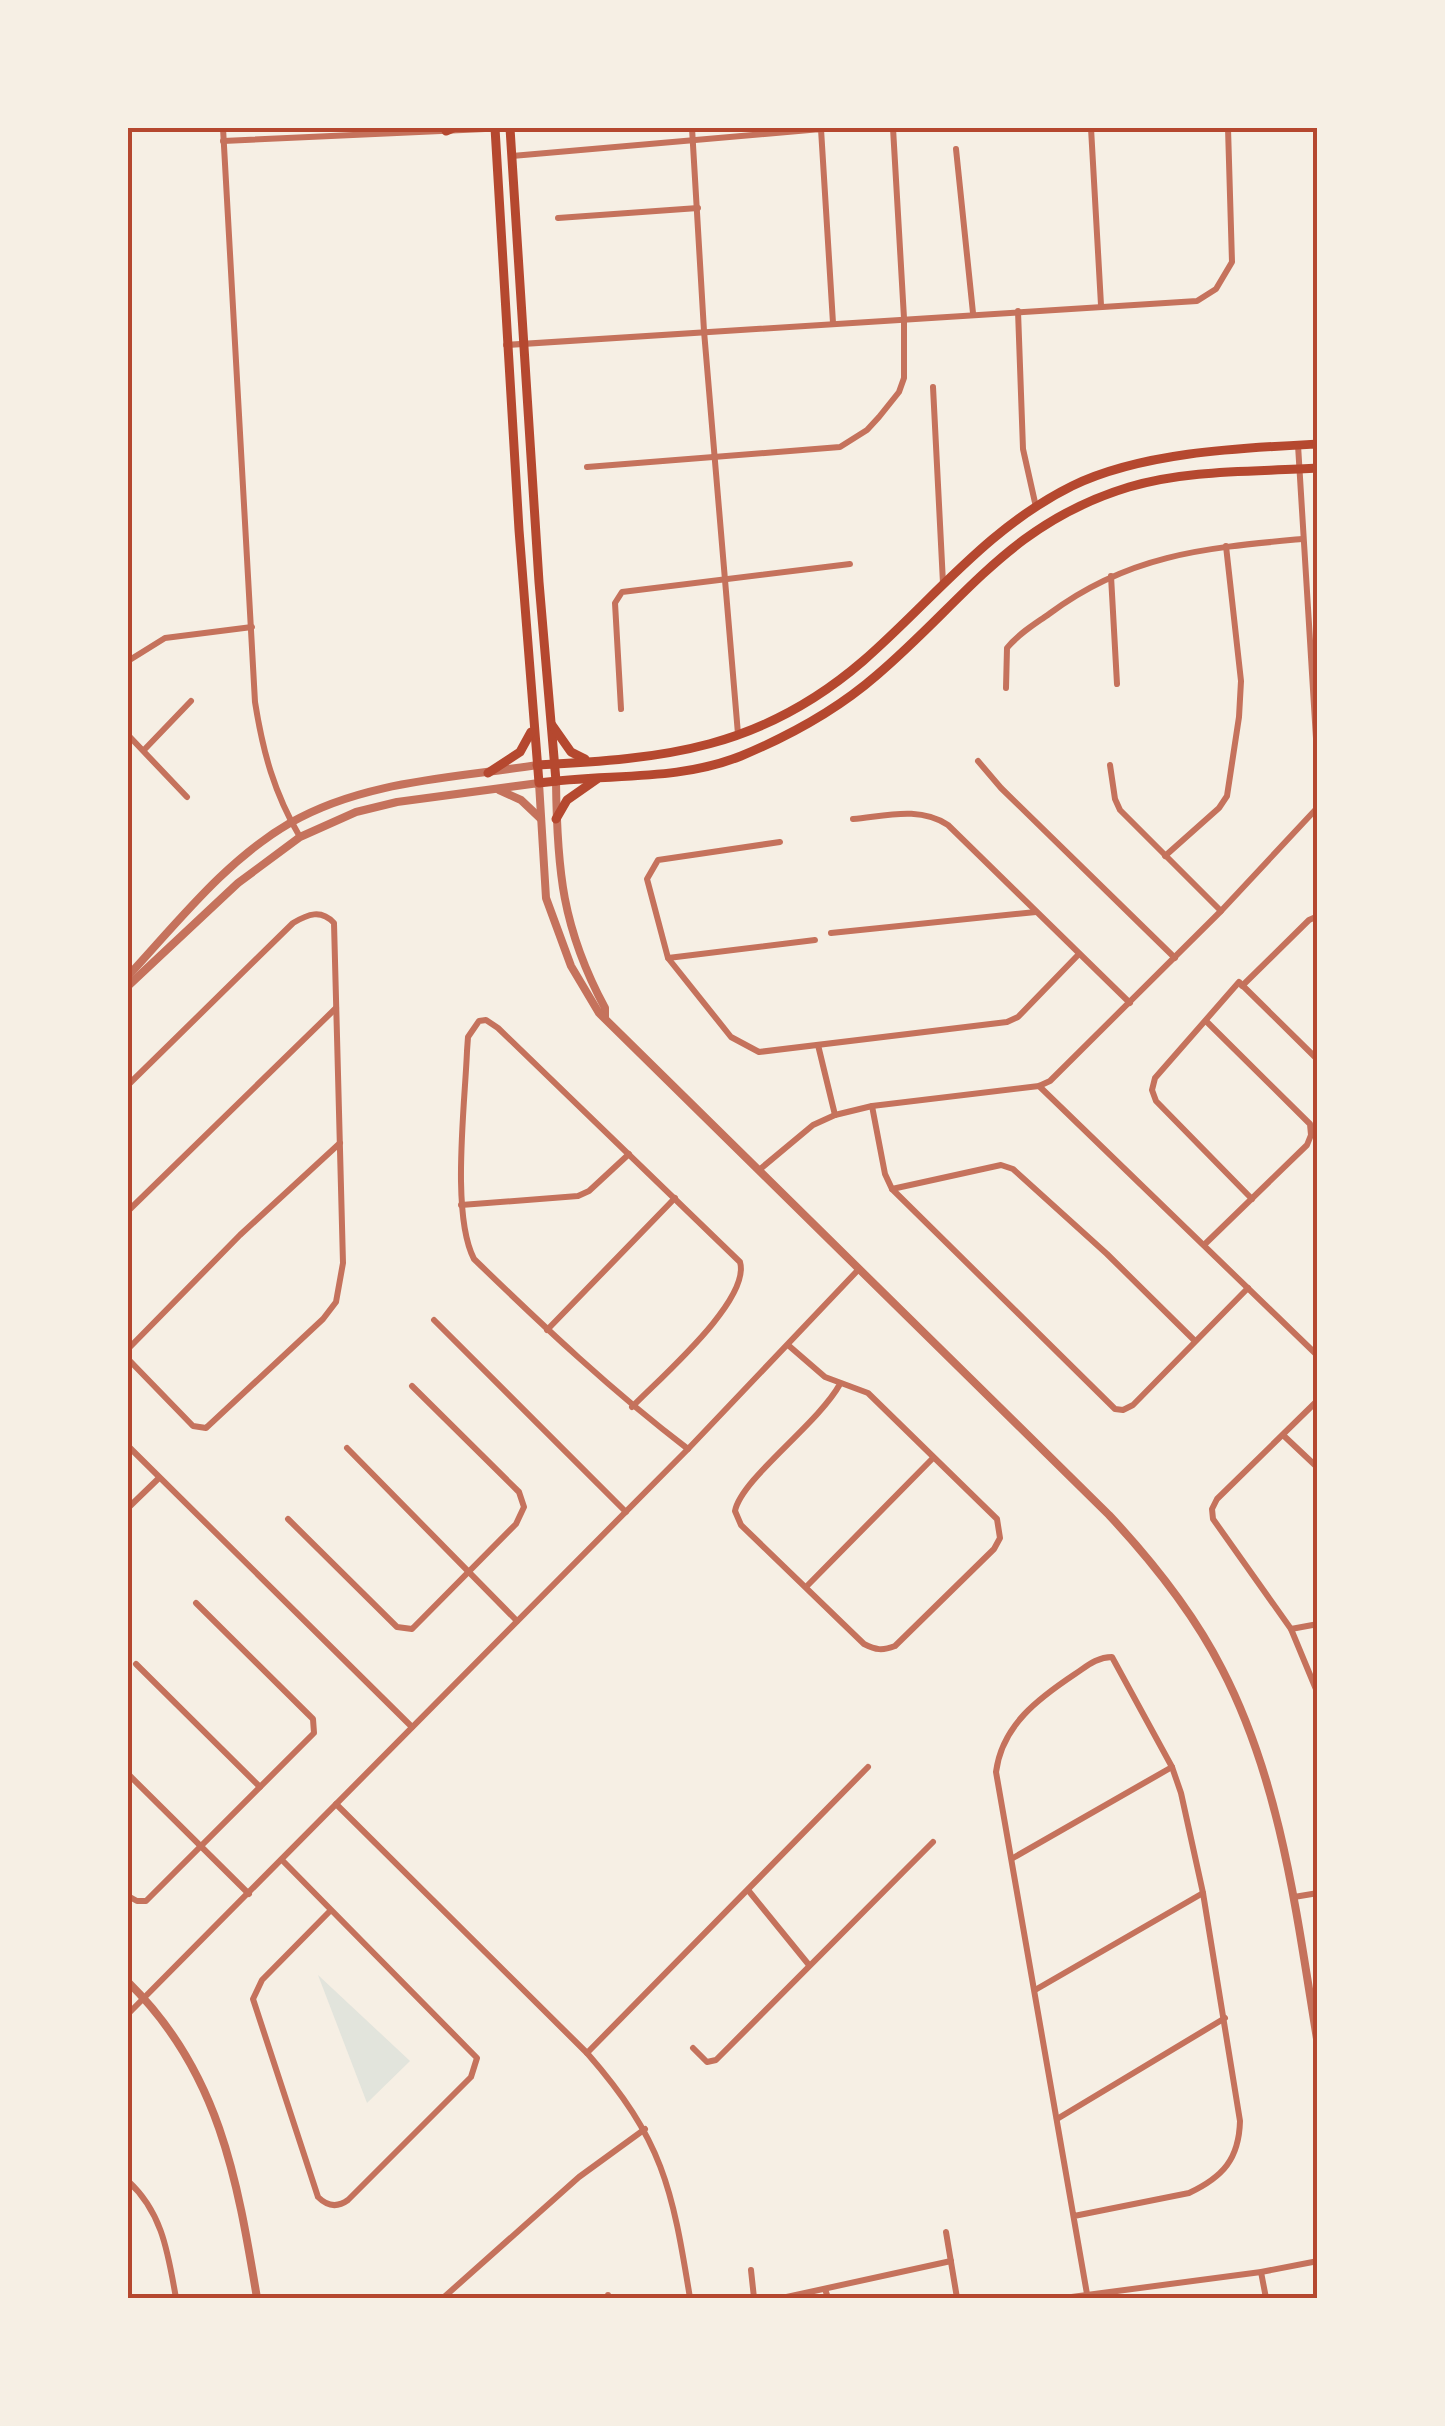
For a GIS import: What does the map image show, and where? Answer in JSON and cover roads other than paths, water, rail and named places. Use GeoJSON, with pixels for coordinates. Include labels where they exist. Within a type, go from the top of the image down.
{"type":"FeatureCollection","features":[{"type":"Feature","properties":{"kind":"main road"},"geometry":{"type":"LineString","coordinates":[[495,128],[506,345],[539,784],[699,769],[789,733],[874,678],[1015,544],[1082,505],[1160,480],[1318,468]]}},
{"type":"Feature","properties":{"kind":"main road"},"geometry":{"type":"LineString","coordinates":[[508,128],[556,781]]}},
{"type":"Feature","properties":{"kind":"main road"},"geometry":{"type":"LineString","coordinates":[[537,765],[650,758],[692,751],[777,718],[835,683],[864,660],[985,543],[1036,506],[1103,472],[1138,464],[1318,444]]}},
{"type":"Feature","properties":{"kind":"main road"},"geometry":{"type":"LineString","coordinates":[[550,722],[571,752],[598,762]]}},
{"type":"Feature","properties":{"kind":"main road"},"geometry":{"type":"LineString","coordinates":[[488,773],[520,752],[533,724]]}},
{"type":"Feature","properties":{"kind":"main road"},"geometry":{"type":"LineString","coordinates":[[556,818],[567,800],[599,778]]}},
{"type":"Feature","properties":{"kind":"street"},"geometry":{"type":"LineString","coordinates":[[222,128],[256,702],[271,779],[300,837]]}},
{"type":"Feature","properties":{"kind":"street"},"geometry":{"type":"LineString","coordinates":[[223,141],[508,128]]}},
{"type":"Feature","properties":{"kind":"street"},"geometry":{"type":"LineString","coordinates":[[692,128],[704,330],[738,734]]}},
{"type":"Feature","properties":{"kind":"street"},"geometry":{"type":"LineString","coordinates":[[512,156],[825,128],[833,322]]}},
{"type":"Feature","properties":{"kind":"street"},"geometry":{"type":"LineString","coordinates":[[587,467],[840,447],[867,430],[900,392],[905,364],[893,128]]}},
{"type":"Feature","properties":{"kind":"street"},"geometry":{"type":"LineString","coordinates":[[1090,128],[1101,305]]}},
{"type":"Feature","properties":{"kind":"street"},"geometry":{"type":"LineString","coordinates":[[506,345],[1197,301],[1223,282],[1234,251],[1228,128]]}},
{"type":"Feature","properties":{"kind":"street"},"geometry":{"type":"LineString","coordinates":[[956,149],[973,314]]}},
{"type":"Feature","properties":{"kind":"street"},"geometry":{"type":"LineString","coordinates":[[558,218],[698,208]]}},
{"type":"Feature","properties":{"kind":"street"},"geometry":{"type":"LineString","coordinates":[[1018,310],[1023,450],[1036,506]]}},
{"type":"Feature","properties":{"kind":"street"},"geometry":{"type":"LineString","coordinates":[[933,387],[943,583]]}},
{"type":"Feature","properties":{"kind":"street"},"geometry":{"type":"LineString","coordinates":[[1298,445],[1318,771]]}},
{"type":"Feature","properties":{"kind":"street"},"geometry":{"type":"LineString","coordinates":[[1006,688],[1007,648],[1013,640],[1079,591],[1184,551],[1302,539]]}},
{"type":"Feature","properties":{"kind":"street"},"geometry":{"type":"LineString","coordinates":[[1165,856],[1219,808],[1227,796],[1241,682],[1226,546]]}},
{"type":"Feature","properties":{"kind":"street"},"geometry":{"type":"LineString","coordinates":[[621,709],[614,603],[625,590],[850,564]]}},
{"type":"Feature","properties":{"kind":"street"},"geometry":{"type":"LineString","coordinates":[[1111,576],[1117,684]]}},
{"type":"Feature","properties":{"kind":"street"},"geometry":{"type":"LineString","coordinates":[[1306,610],[1318,608]]}},
{"type":"Feature","properties":{"kind":"street"},"geometry":{"type":"LineString","coordinates":[[128,661],[165,638],[252,627]]}},
{"type":"Feature","properties":{"kind":"street"},"geometry":{"type":"LineString","coordinates":[[144,750],[191,701]]}},
{"type":"Feature","properties":{"kind":"street"},"geometry":{"type":"LineString","coordinates":[[128,736],[186,797]]}},
{"type":"Feature","properties":{"kind":"street"},"geometry":{"type":"LineString","coordinates":[[978,761],[1175,958]]}},
{"type":"Feature","properties":{"kind":"street"},"geometry":{"type":"LineString","coordinates":[[1110,764],[1114,799],[1120,810],[1222,911]]}},
{"type":"Feature","properties":{"kind":"street"},"geometry":{"type":"LineString","coordinates":[[128,976],[237,862],[292,822],[376,790],[537,765]]}},
{"type":"Feature","properties":{"kind":"street"},"geometry":{"type":"LineString","coordinates":[[556,781],[560,878],[572,935],[606,1016]]}},
{"type":"Feature","properties":{"kind":"street"},"geometry":{"type":"LineString","coordinates":[[128,986],[238,883],[300,837],[377,806],[426,796],[539,784],[550,912],[571,966],[600,1013],[1109,1515],[1165,1579],[1222,1669],[1265,1772],[1294,1897],[1318,2046]]}},
{"type":"Feature","properties":{"kind":"street"},"geometry":{"type":"LineString","coordinates":[[498,789],[521,800],[540,818]]}},
{"type":"Feature","properties":{"kind":"street"},"geometry":{"type":"LineString","coordinates":[[759,1170],[813,1125],[835,1114],[1039,1086],[1061,1073],[1222,911],[1318,807]]}},
{"type":"Feature","properties":{"kind":"street"},"geometry":{"type":"LineString","coordinates":[[853,819],[922,812],[936,817],[1130,1003]]}},
{"type":"Feature","properties":{"kind":"street"},"geometry":{"type":"LineString","coordinates":[[780,842],[658,860],[646,879],[668,958],[731,1038],[744,1047],[759,1052],[1008,1022],[1018,1017],[1079,954]]}},
{"type":"Feature","properties":{"kind":"street"},"geometry":{"type":"LineString","coordinates":[[831,933],[1038,912]]}},
{"type":"Feature","properties":{"kind":"street"},"geometry":{"type":"LineString","coordinates":[[128,1085],[293,922],[306,916],[327,916],[334,923],[341,1285],[336,1302],[323,1319],[206,1428],[193,1426],[128,1359]]}},
{"type":"Feature","properties":{"kind":"street"},"geometry":{"type":"LineString","coordinates":[[1242,986],[1309,920],[1318,916]]}},
{"type":"Feature","properties":{"kind":"street"},"geometry":{"type":"LineString","coordinates":[[668,958],[815,940]]}},
{"type":"Feature","properties":{"kind":"street"},"geometry":{"type":"LineString","coordinates":[[1252,1199],[1156,1102],[1152,1090],[1155,1078],[1239,982],[1318,1060]]}},
{"type":"Feature","properties":{"kind":"street"},"geometry":{"type":"LineString","coordinates":[[128,1211],[336,1007]]}},
{"type":"Feature","properties":{"kind":"street"},"geometry":{"type":"LineString","coordinates":[[632,1407],[729,1306],[743,1273],[740,1262],[498,1028],[486,1020],[479,1021],[468,1038],[462,1204],[466,1238],[474,1259],[632,1407],[688,1449]]}},
{"type":"Feature","properties":{"kind":"street"},"geometry":{"type":"LineString","coordinates":[[1204,1245],[1307,1145],[1311,1135],[1310,1124],[1206,1022]]}},
{"type":"Feature","properties":{"kind":"street"},"geometry":{"type":"LineString","coordinates":[[818,1045],[835,1114]]}},
{"type":"Feature","properties":{"kind":"street"},"geometry":{"type":"LineString","coordinates":[[1039,1086],[1318,1356]]}},
{"type":"Feature","properties":{"kind":"street"},"geometry":{"type":"LineString","coordinates":[[872,1106],[884,1174],[892,1188],[1115,1409],[1123,1410],[1133,1404],[1248,1288]]}},
{"type":"Feature","properties":{"kind":"street"},"geometry":{"type":"LineString","coordinates":[[128,1349],[340,1142]]}},
{"type":"Feature","properties":{"kind":"street"},"geometry":{"type":"LineString","coordinates":[[462,1204],[578,1196],[589,1191],[629,1154]]}},
{"type":"Feature","properties":{"kind":"street"},"geometry":{"type":"LineString","coordinates":[[892,1188],[1001,1165],[1013,1169],[1195,1341]]}},
{"type":"Feature","properties":{"kind":"street"},"geometry":{"type":"LineString","coordinates":[[547,1330],[675,1198]]}},
{"type":"Feature","properties":{"kind":"street"},"geometry":{"type":"LineString","coordinates":[[128,2014],[688,1449],[859,1269]]}},
{"type":"Feature","properties":{"kind":"street"},"geometry":{"type":"LineString","coordinates":[[434,1320],[626,1512]]}},
{"type":"Feature","properties":{"kind":"street"},"geometry":{"type":"LineString","coordinates":[[788,1344],[825,1377],[868,1393],[997,1519],[1000,1538],[994,1550],[895,1646],[885,1650],[864,1644],[740,1526],[735,1511],[741,1494],[815,1419],[840,1384]]}},
{"type":"Feature","properties":{"kind":"street"},"geometry":{"type":"LineString","coordinates":[[288,1519],[400,1629],[412,1629],[516,1524],[524,1507],[519,1492],[412,1386]]}},
{"type":"Feature","properties":{"kind":"street"},"geometry":{"type":"LineString","coordinates":[[1318,1400],[1212,1508],[1213,1519],[1291,1629],[1318,1694]]}},
{"type":"Feature","properties":{"kind":"street"},"geometry":{"type":"LineString","coordinates":[[1283,1435],[1318,1468]]}},
{"type":"Feature","properties":{"kind":"street"},"geometry":{"type":"LineString","coordinates":[[128,1446],[412,1726]]}},
{"type":"Feature","properties":{"kind":"street"},"geometry":{"type":"LineString","coordinates":[[347,1448],[517,1620]]}},
{"type":"Feature","properties":{"kind":"street"},"geometry":{"type":"LineString","coordinates":[[807,1586],[933,1458]]}},
{"type":"Feature","properties":{"kind":"street"},"geometry":{"type":"LineString","coordinates":[[128,1508],[158,1478]]}},
{"type":"Feature","properties":{"kind":"street"},"geometry":{"type":"LineString","coordinates":[[128,1896],[146,1900],[314,1733],[313,1719],[196,1603]]}},
{"type":"Feature","properties":{"kind":"street"},"geometry":{"type":"LineString","coordinates":[[1291,1629],[1318,1624]]}},
{"type":"Feature","properties":{"kind":"street"},"geometry":{"type":"LineString","coordinates":[[1074,2216],[1188,2193],[1226,2170],[1234,2157],[1240,2121],[1204,1893],[1172,1767],[1112,1656],[1098,1658],[1042,1696],[1005,1740],[996,1772],[1087,2294]]}},
{"type":"Feature","properties":{"kind":"street"},"geometry":{"type":"LineString","coordinates":[[136,1664],[260,1787]]}},
{"type":"Feature","properties":{"kind":"street"},"geometry":{"type":"LineString","coordinates":[[587,2053],[868,1766]]}},
{"type":"Feature","properties":{"kind":"street"},"geometry":{"type":"LineString","coordinates":[[1013,1858],[1172,1767]]}},
{"type":"Feature","properties":{"kind":"street"},"geometry":{"type":"LineString","coordinates":[[128,1774],[249,1894]]}},
{"type":"Feature","properties":{"kind":"street"},"geometry":{"type":"LineString","coordinates":[[336,1804],[587,2053],[622,2093],[645,2128],[666,2176],[676,2211],[690,2298]]}},
{"type":"Feature","properties":{"kind":"street"},"geometry":{"type":"LineString","coordinates":[[693,2048],[707,2062],[716,2060],[933,1842]]}},
{"type":"Feature","properties":{"kind":"street"},"geometry":{"type":"LineString","coordinates":[[282,1861],[474,2052],[477,2064],[470,2076],[360,2188],[337,2206],[318,2197],[253,1999],[262,1980],[331,1910]]}},
{"type":"Feature","properties":{"kind":"street"},"geometry":{"type":"LineString","coordinates":[[748,1890],[809,1966]]}},
{"type":"Feature","properties":{"kind":"street"},"geometry":{"type":"LineString","coordinates":[[1034,1990],[1204,1893]]}},
{"type":"Feature","properties":{"kind":"street"},"geometry":{"type":"LineString","coordinates":[[1294,1897],[1318,1893]]}},
{"type":"Feature","properties":{"kind":"street"},"geometry":{"type":"LineString","coordinates":[[128,1982],[178,2043],[211,2102],[229,2152],[243,2210],[258,2298]]}},
{"type":"Feature","properties":{"kind":"street"},"geometry":{"type":"LineString","coordinates":[[1056,2118],[1225,2018]]}},
{"type":"Feature","properties":{"kind":"street"},"geometry":{"type":"LineString","coordinates":[[444,2298],[580,2176],[645,2128]]}},
{"type":"Feature","properties":{"kind":"street"},"geometry":{"type":"LineString","coordinates":[[128,2182],[145,2200],[165,2237],[176,2298]]}},
{"type":"Feature","properties":{"kind":"street"},"geometry":{"type":"LineString","coordinates":[[946,2232],[957,2298]]}},
{"type":"Feature","properties":{"kind":"street"},"geometry":{"type":"LineString","coordinates":[[782,2298],[951,2261]]}},
{"type":"Feature","properties":{"kind":"street"},"geometry":{"type":"LineString","coordinates":[[1064,2298],[1318,2261]]}},
{"type":"Feature","properties":{"kind":"street"},"geometry":{"type":"LineString","coordinates":[[751,2270],[754,2298]]}},
{"type":"Feature","properties":{"kind":"street"},"geometry":{"type":"LineString","coordinates":[[1261,2272],[1266,2298]]}},
{"type":"Feature","properties":{"kind":"street"},"geometry":{"type":"LineString","coordinates":[[825,2288],[828,2298]]}}]}
